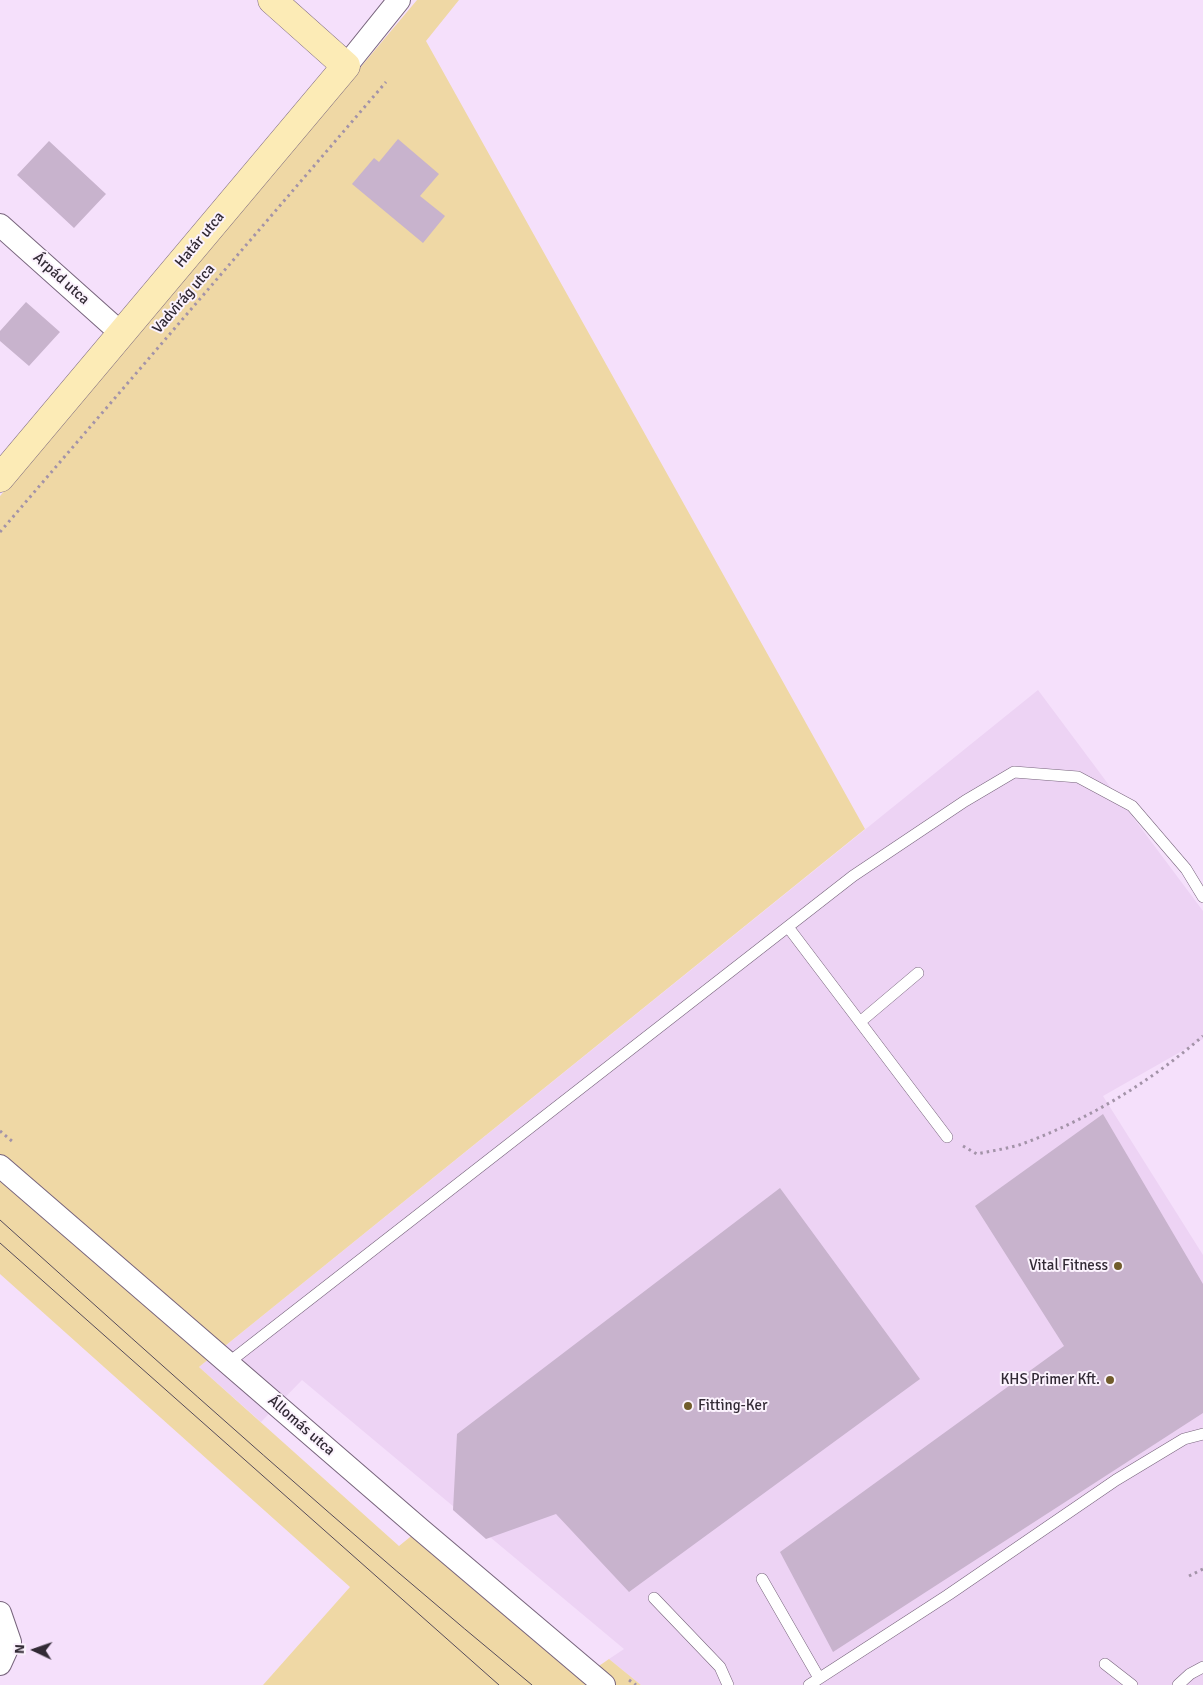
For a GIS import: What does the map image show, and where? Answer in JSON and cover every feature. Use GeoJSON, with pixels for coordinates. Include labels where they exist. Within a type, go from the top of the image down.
{"type":"FeatureCollection","features":[{"type":"Feature","properties":{"kind":"street"},"geometry":{"type":"LineString","coordinates":[[272,0],[346,66]]}},
{"type":"Feature","properties":{"kind":"street","name":"Határ utca"},"geometry":{"type":"LineString","coordinates":[[0,478],[346,66],[399,0]]}},
{"type":"Feature","properties":{"kind":"street","name":"Árpád utca"},"geometry":{"type":"LineString","coordinates":[[0,225],[122,334]]}},
{"type":"Feature","properties":{"kind":"street","name":"Állomás utca"},"geometry":{"type":"LineString","coordinates":[[0,1166],[428,1536],[604,1685]]}},
{"type":"Feature","properties":{"kind":"street"},"geometry":{"type":"LineString","coordinates":[[0,1612],[10,1642],[0,1664]]}},
{"type":"Feature","properties":{"kind":"lane"},"geometry":{"type":"LineString","coordinates":[[228,1363],[854,876],[965,801],[1014,772],[1078,777],[1132,806],[1186,870],[1203,897]]}},
{"type":"Feature","properties":{"kind":"lane"},"geometry":{"type":"LineString","coordinates":[[788,927],[948,1137]]}},
{"type":"Feature","properties":{"kind":"lane"},"geometry":{"type":"LineString","coordinates":[[860,1022],[918,973]]}},
{"type":"Feature","properties":{"kind":"lane"},"geometry":{"type":"LineString","coordinates":[[762,1579],[814,1682],[948,1595],[1116,1480],[1184,1439],[1203,1434]]}},
{"type":"Feature","properties":{"kind":"lane"},"geometry":{"type":"LineString","coordinates":[[654,1598],[720,1668],[728,1685]]}},
{"type":"Feature","properties":{"kind":"lane"},"geometry":{"type":"LineString","coordinates":[[1105,1664],[1132,1685]]}},
{"type":"Feature","properties":{"kind":"lane"},"geometry":{"type":"LineString","coordinates":[[1178,1685],[1190,1674],[1203,1667]]}},
{"type":"Feature","properties":{"kind":"path","name":"Vadvirág utca"},"geometry":{"type":"LineString","coordinates":[[0,532],[386,82]]}},
{"type":"Feature","properties":{"kind":"path"},"geometry":{"type":"LineString","coordinates":[[948,1137],[977,1154],[1017,1146],[1072,1124],[1131,1090],[1203,1036]]}},
{"type":"Feature","properties":{"kind":"path"},"geometry":{"type":"LineString","coordinates":[[1189,1576],[1203,1568]]}},
{"type":"Feature","properties":{"kind":"shaded area"},"geometry":{"type":"Polygon","coordinates":[[[417,0],[459,0],[426,41],[865,829],[199,1367],[399,1546],[420,1529],[596,1668],[609,1659],[641,1685],[263,1685],[350,1587],[0,1274],[0,496],[417,0]]]}},
{"type":"Feature","properties":{"kind":"shaded area"},"geometry":{"type":"Polygon","coordinates":[[[1038,690],[1203,911],[1203,1039],[1103,1096],[1203,1255],[1203,1685],[641,1685],[609,1659],[624,1649],[302,1380],[261,1422],[199,1367],[1038,690]]]}},
{"type":"Feature","properties":{"kind":"building"},"geometry":{"type":"Polygon","coordinates":[[[398,139],[439,174],[420,196],[445,216],[423,243],[352,184],[374,158],[379,162],[398,139]]]}},
{"type":"Feature","properties":{"kind":"building"},"geometry":{"type":"Polygon","coordinates":[[[49,141],[106,194],[74,228],[17,175],[49,141]]]}},
{"type":"Feature","properties":{"kind":"building"},"geometry":{"type":"Polygon","coordinates":[[[26,302],[60,332],[29,366],[0,341],[0,331],[26,302]]]}},
{"type":"Feature","properties":{"kind":"building","name":"KHS Primer Kft."},"geometry":{"type":"Polygon","coordinates":[[[1103,1114],[1203,1284],[1203,1413],[833,1652],[780,1552],[1064,1346],[975,1206],[1103,1114]]]}},
{"type":"Feature","properties":{"kind":"building","name":"Fitting-Ker"},"geometry":{"type":"Polygon","coordinates":[[[780,1188],[920,1379],[629,1592],[556,1514],[486,1539],[453,1510],[457,1434],[780,1188]]]}},
{"type":"Feature","properties":{"kind":"tram line"},"geometry":{"type":"LineString","coordinates":[[0,1220],[197,1397],[532,1685]]}},
{"type":"Feature","properties":{"kind":"tram line"},"geometry":{"type":"LineString","coordinates":[[0,1243],[499,1685]]}},
{"type":"Feature","properties":{"kind":"place","name":"Vital Fitness"},"geometry":{"type":"Point","coordinates":[1118,1266]}},
{"type":"Feature","properties":{"kind":"place","name":"KHS Primer Kft."},"geometry":{"type":"Point","coordinates":[1110,1380]}},
{"type":"Feature","properties":{"kind":"place","name":"Fitting-Ker"},"geometry":{"type":"Point","coordinates":[688,1406]}}]}
